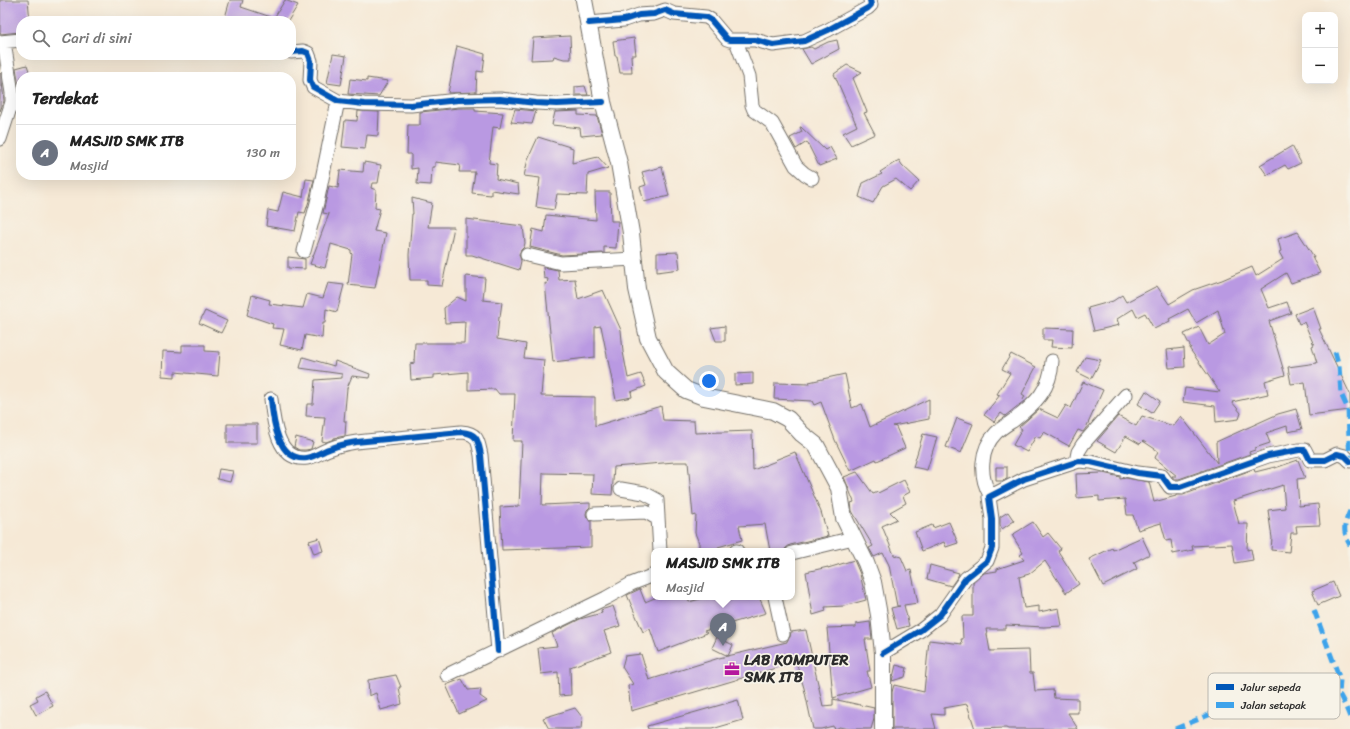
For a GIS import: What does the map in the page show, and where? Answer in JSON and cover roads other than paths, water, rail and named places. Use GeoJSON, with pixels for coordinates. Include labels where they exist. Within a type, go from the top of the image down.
{"type":"FeatureCollection","features":[{"type":"Feature","properties":{"kind":"main road"},"geometry":{"type":"LineString","coordinates":[[584,0],[603,102],[619,163],[632,233],[637,289],[648,338],[666,372],[686,390],[704,398],[774,411],[788,420],[816,445],[839,488],[844,518],[866,563],[873,582],[879,615],[883,653],[883,729]]}},
{"type":"Feature","properties":{"kind":"street"},"geometry":{"type":"LineString","coordinates":[[589,23],[624,20],[639,15],[654,14],[665,10],[674,14],[706,17],[711,20],[726,39],[736,41],[755,40],[773,45],[804,41],[828,30],[868,8],[871,5],[870,0]]}},
{"type":"Feature","properties":{"kind":"street"},"geometry":{"type":"LineString","coordinates":[[0,139],[12,102],[12,93],[2,42],[16,41]]}},
{"type":"Feature","properties":{"kind":"street"},"geometry":{"type":"LineString","coordinates":[[736,41],[749,76],[752,105],[754,110],[772,123],[796,166],[812,178]]}},
{"type":"Feature","properties":{"kind":"street"},"geometry":{"type":"LineString","coordinates":[[296,52],[303,51],[308,53],[310,57],[310,80],[313,87],[338,101],[364,104],[411,105],[458,100],[500,99],[557,104],[603,102]]}},
{"type":"Feature","properties":{"kind":"street"},"geometry":{"type":"LineString","coordinates":[[304,250],[317,203],[338,101]]}},
{"type":"Feature","properties":{"kind":"street"},"geometry":{"type":"LineString","coordinates":[[527,255],[561,263],[634,259]]}},
{"type":"Feature","properties":{"kind":"street"},"geometry":{"type":"LineString","coordinates":[[883,653],[921,630],[940,615],[966,578],[987,561],[992,548],[992,518],[989,498],[990,495],[985,488],[982,478],[983,462],[987,446],[996,433],[1024,412],[1038,399],[1052,373],[1052,361]]}},
{"type":"Feature","properties":{"kind":"street"},"geometry":{"type":"LineString","coordinates":[[1076,462],[1078,452],[1082,444],[1126,395]]}},
{"type":"Feature","properties":{"kind":"street"},"geometry":{"type":"LineString","coordinates":[[271,399],[275,426],[280,440],[287,452],[298,458],[307,458],[331,448],[366,441],[461,432],[469,432],[477,439],[481,455],[498,651]]}},
{"type":"Feature","properties":{"kind":"street"},"geometry":{"type":"LineString","coordinates":[[990,495],[1024,479],[1076,462],[1091,462],[1138,473],[1162,476],[1170,487],[1175,488],[1268,456],[1299,450],[1305,450],[1310,460],[1325,460],[1337,454],[1345,456],[1350,462]]}},
{"type":"Feature","properties":{"kind":"street"},"geometry":{"type":"LineString","coordinates":[[621,489],[644,493],[657,500],[660,548]]}},
{"type":"Feature","properties":{"kind":"street"},"geometry":{"type":"LineString","coordinates":[[594,514],[646,512],[658,519]]}},
{"type":"Feature","properties":{"kind":"street"},"geometry":{"type":"LineString","coordinates":[[795,552],[853,538]]}},
{"type":"Feature","properties":{"kind":"street"},"geometry":{"type":"LineString","coordinates":[[447,676],[632,584],[651,576]]}},
{"type":"Feature","properties":{"kind":"street"},"geometry":{"type":"LineString","coordinates":[[775,600],[783,634]]}},
{"type":"Feature","properties":{"kind":"place","name":"MASJID SMK ITB"},"geometry":{"type":"Point","coordinates":[723,646]}},
{"type":"Feature","properties":{"kind":"place","name":"LAB KOMPUTER SMK ITB"},"geometry":{"type":"Point","coordinates":[732,669]}}]}
